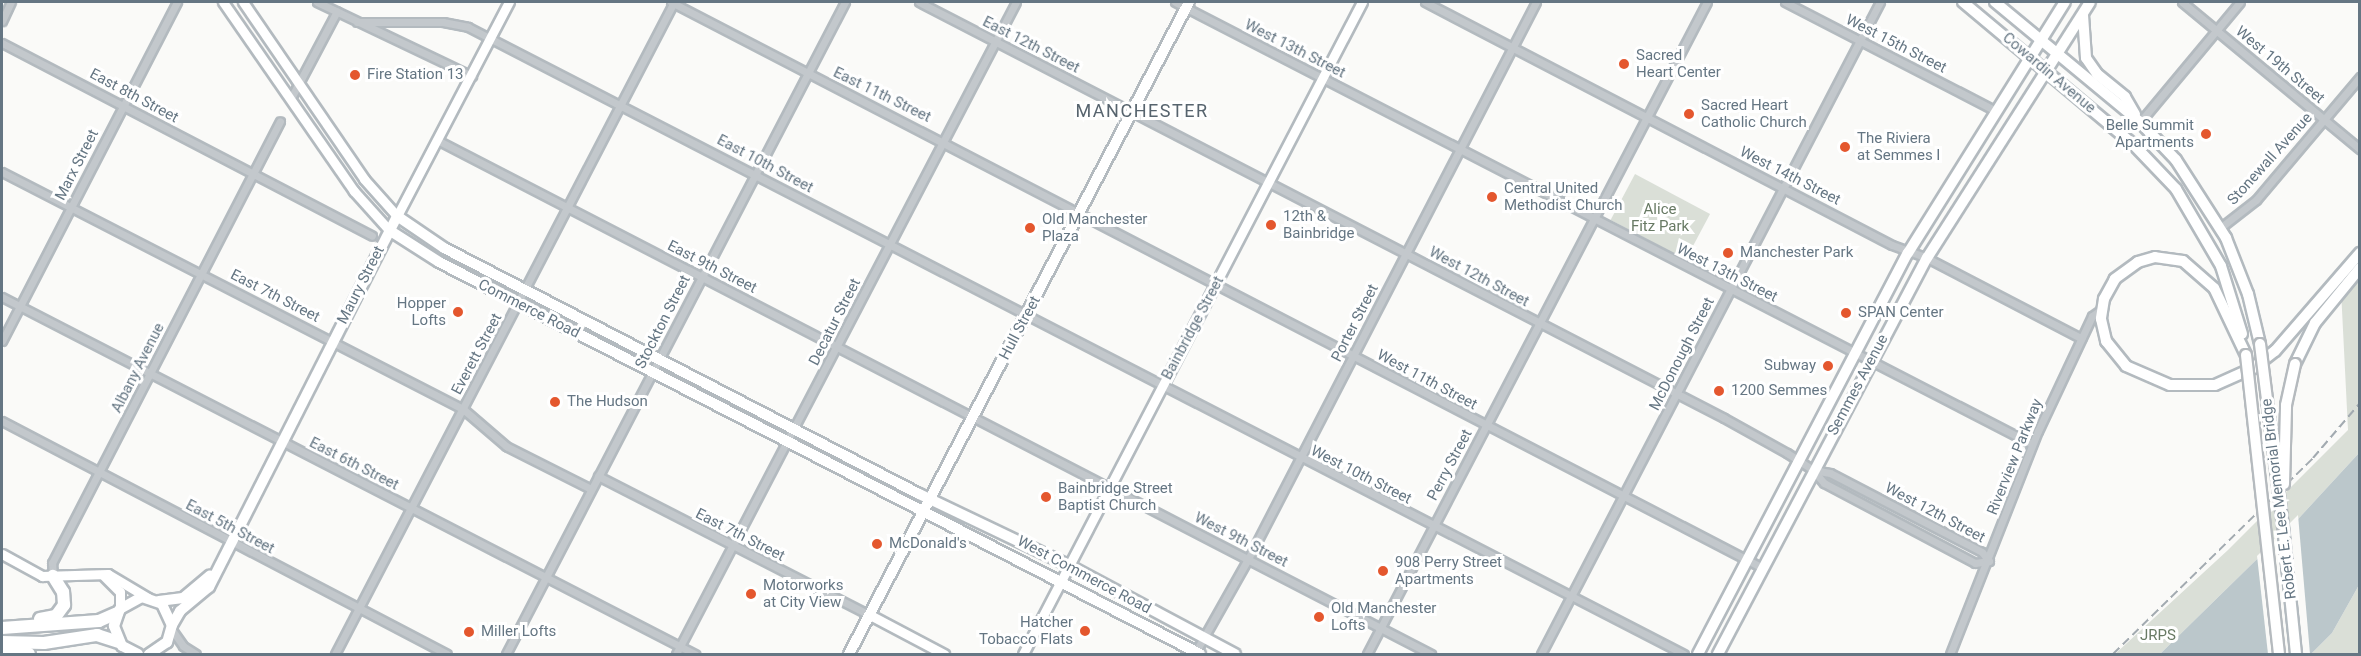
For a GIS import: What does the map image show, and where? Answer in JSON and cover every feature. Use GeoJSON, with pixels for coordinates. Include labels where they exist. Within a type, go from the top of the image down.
{"type":"FeatureCollection","features":[{"type":"Feature","properties":{"kind":"highway"},"geometry":{"type":"LineString","coordinates":[[2,626],[60,613],[64,596],[53,576]]}},
{"type":"Feature","properties":{"kind":"highway"},"geometry":{"type":"LineString","coordinates":[[2,626],[99,621],[119,611]]}},
{"type":"Feature","properties":{"kind":"highway"},"geometry":{"type":"LineString","coordinates":[[2,642],[44,643],[98,635],[119,642]]}},
{"type":"Feature","properties":{"kind":"highway"},"geometry":{"type":"LineString","coordinates":[[2,651],[28,654]]}},
{"type":"Feature","properties":{"kind":"main road","name":"Cowardin Avenue"},"geometry":{"type":"LineString","coordinates":[[1962,2],[2134,145],[2176,189],[2208,239],[2231,293],[2246,355]]}},
{"type":"Feature","properties":{"kind":"main road","name":"Cowardin Avenue"},"geometry":{"type":"LineString","coordinates":[[1995,2],[2140,122],[2160,142],[2194,184],[2220,228]]}},
{"type":"Feature","properties":{"kind":"main road","name":"Semmes Avenue"},"geometry":{"type":"LineString","coordinates":[[1698,654],[1908,253],[1994,110],[2064,2]]}},
{"type":"Feature","properties":{"kind":"main road","name":"Semmes Avenue"},"geometry":{"type":"LineString","coordinates":[[1718,654],[1869,363],[1927,258],[2090,2]]}},
{"type":"Feature","properties":{"kind":"main road","name":"Hull Street"},"geometry":{"type":"LineString","coordinates":[[849,654],[1187,4]]}},
{"type":"Feature","properties":{"kind":"main road"},"geometry":{"type":"LineString","coordinates":[[2083,12],[2086,58],[2097,74],[2125,97],[2140,122]]}},
{"type":"Feature","properties":{"kind":"main road","name":"Maury Street"},"geometry":{"type":"LineString","coordinates":[[160,652],[180,611],[207,590],[229,542],[397,216]]}},
{"type":"Feature","properties":{"kind":"main road","name":"Commerce Road"},"geometry":{"type":"LineString","coordinates":[[397,216],[444,248],[931,500]]}},
{"type":"Feature","properties":{"kind":"main road","name":"Robert E. Lee Memorial Bridge"},"geometry":{"type":"LineString","coordinates":[[2220,228],[2238,265],[2260,344],[2283,526],[2296,654]]}},
{"type":"Feature","properties":{"kind":"main road","name":"Commerce Road"},"geometry":{"type":"LineString","coordinates":[[389,230],[427,255],[923,514]]}},
{"type":"Feature","properties":{"kind":"main road"},"geometry":{"type":"LineString","coordinates":[[2246,355],[2214,288],[2182,261],[2155,257],[2128,267],[2111,285],[2102,309],[2106,341],[2126,366],[2170,385],[2215,384],[2253,368],[2275,351],[2360,253]]}},
{"type":"Feature","properties":{"kind":"main road"},"geometry":{"type":"LineString","coordinates":[[2283,526],[2286,405],[2295,364],[2315,323],[2360,268]]}},
{"type":"Feature","properties":{"kind":"main road","name":"Robert E. Lee Memorial Bridge"},"geometry":{"type":"LineString","coordinates":[[2246,355],[2279,654]]}},
{"type":"Feature","properties":{"kind":"main road","name":"West Commerce Road"},"geometry":{"type":"LineString","coordinates":[[931,500],[1070,566],[1235,654]]}},
{"type":"Feature","properties":{"kind":"main road","name":"West Commerce Road"},"geometry":{"type":"LineString","coordinates":[[923,514],[1061,582],[1197,654]]}},
{"type":"Feature","properties":{"kind":"main road","name":"Maury Street"},"geometry":{"type":"LineString","coordinates":[[119,611],[136,598],[153,600],[188,595],[215,570]]}},
{"type":"Feature","properties":{"kind":"main road"},"geometry":{"type":"LineString","coordinates":[[153,600],[168,611],[172,627]]}},
{"type":"Feature","properties":{"kind":"main road"},"geometry":{"type":"LineString","coordinates":[[119,611],[114,626],[119,642],[136,654]]}},
{"type":"Feature","properties":{"kind":"main road"},"geometry":{"type":"LineString","coordinates":[[149,654],[160,652]]}},
{"type":"Feature","properties":{"kind":"street"},"geometry":{"type":"LineString","coordinates":[[2,21],[11,2]]}},
{"type":"Feature","properties":{"kind":"street","name":"Marx Street"},"geometry":{"type":"LineString","coordinates":[[2,341],[177,2]]}},
{"type":"Feature","properties":{"kind":"street","name":"Commerce Road"},"geometry":{"type":"LineString","coordinates":[[223,2],[354,191],[389,230]]}},
{"type":"Feature","properties":{"kind":"street","name":"Commerce Road"},"geometry":{"type":"LineString","coordinates":[[243,2],[364,179],[397,216]]}},
{"type":"Feature","properties":{"kind":"street"},"geometry":{"type":"LineString","coordinates":[[317,2],[472,76]]}},
{"type":"Feature","properties":{"kind":"street","name":"Maury Street"},"geometry":{"type":"LineString","coordinates":[[397,216],[509,2]]}},
{"type":"Feature","properties":{"kind":"street","name":"East 11th Street"},"geometry":{"type":"LineString","coordinates":[[673,2],[1080,213]]}},
{"type":"Feature","properties":{"kind":"street","name":"Everett Street"},"geometry":{"type":"LineString","coordinates":[[335,654],[569,209],[673,2]]}},
{"type":"Feature","properties":{"kind":"street","name":"Stockton Street"},"geometry":{"type":"LineString","coordinates":[[506,654],[544,575],[845,2]]}},
{"type":"Feature","properties":{"kind":"street","name":"East 12th Street"},"geometry":{"type":"LineString","coordinates":[[920,2],[1131,111]]}},
{"type":"Feature","properties":{"kind":"street","name":"Decatur Street"},"geometry":{"type":"LineString","coordinates":[[676,654],[1016,2]]}},
{"type":"Feature","properties":{"kind":"street","name":"West 13th Street"},"geometry":{"type":"LineString","coordinates":[[1175,2],[1187,4],[1323,78],[1869,363],[2032,444]]}},
{"type":"Feature","properties":{"kind":"street","name":"Bainbridge Street"},"geometry":{"type":"LineString","coordinates":[[1023,654],[1362,2]]}},
{"type":"Feature","properties":{"kind":"street","name":"West 14th Street"},"geometry":{"type":"LineString","coordinates":[[1425,2],[1908,253],[1927,258],[2081,338]]}},
{"type":"Feature","properties":{"kind":"street","name":"Porter Street"},"geometry":{"type":"LineString","coordinates":[[1197,654],[1203,638],[1248,559],[1536,2]]}},
{"type":"Feature","properties":{"kind":"street","name":"Perry Street"},"geometry":{"type":"LineString","coordinates":[[1367,654],[1707,2]]}},
{"type":"Feature","properties":{"kind":"street","name":"West 15th Street"},"geometry":{"type":"LineString","coordinates":[[1785,2],[1994,110]]}},
{"type":"Feature","properties":{"kind":"street","name":"McDonough Street"},"geometry":{"type":"LineString","coordinates":[[1541,654],[1880,2]]}},
{"type":"Feature","properties":{"kind":"street","name":"West 19th Street"},"geometry":{"type":"LineString","coordinates":[[2182,2],[2360,149]]}},
{"type":"Feature","properties":{"kind":"street"},"geometry":{"type":"LineString","coordinates":[[2140,122],[2240,2]]}},
{"type":"Feature","properties":{"kind":"street"},"geometry":{"type":"LineString","coordinates":[[291,98],[337,11]]}},
{"type":"Feature","properties":{"kind":"street","name":"East 10th Street"},"geometry":{"type":"LineString","coordinates":[[357,22],[450,22],[490,38],[622,104],[1026,317]]}},
{"type":"Feature","properties":{"kind":"street","name":"East 8th Street"},"geometry":{"type":"LineString","coordinates":[[2,43],[253,174]]}},
{"type":"Feature","properties":{"kind":"street","name":"Stonewall Avenue"},"geometry":{"type":"LineString","coordinates":[[2220,228],[2256,200],[2360,77]]}},
{"type":"Feature","properties":{"kind":"street","name":"West 12th Street"},"geometry":{"type":"LineString","coordinates":[[1131,111],[1676,394],[1799,461],[1813,470],[1824,483],[1975,563],[1989,561],[1982,552],[1830,473],[1813,470]]}},
{"type":"Feature","properties":{"kind":"street","name":"Albany Avenue"},"geometry":{"type":"LineString","coordinates":[[53,576],[52,563],[280,122]]}},
{"type":"Feature","properties":{"kind":"street","name":"East 9th Street"},"geometry":{"type":"LineString","coordinates":[[438,141],[973,418]]}},
{"type":"Feature","properties":{"kind":"street","name":"East 7th Street"},"geometry":{"type":"LineString","coordinates":[[2,172],[463,409],[506,446],[591,489]]}},
{"type":"Feature","properties":{"kind":"street"},"geometry":{"type":"LineString","coordinates":[[253,174],[372,236]]}},
{"type":"Feature","properties":{"kind":"street","name":"West 11th Street"},"geometry":{"type":"LineString","coordinates":[[1080,213],[1763,568]]}},
{"type":"Feature","properties":{"kind":"street","name":"East 6th Street"},"geometry":{"type":"LineString","coordinates":[[2,297],[149,375],[544,575],[694,654]]}},
{"type":"Feature","properties":{"kind":"street","name":"Riverview Parkway"},"geometry":{"type":"LineString","coordinates":[[1950,654],[1989,561],[2032,444],[2092,316],[2102,309]]}},
{"type":"Feature","properties":{"kind":"street","name":"West 10th Street"},"geometry":{"type":"LineString","coordinates":[[1026,317],[1433,528],[1684,654]]}},
{"type":"Feature","properties":{"kind":"street","name":"West 9th Street"},"geometry":{"type":"LineString","coordinates":[[973,418],[1431,654]]}},
{"type":"Feature","properties":{"kind":"street","name":"East 5th Street"},"geometry":{"type":"LineString","coordinates":[[2,421],[229,542],[447,654]]}},
{"type":"Feature","properties":{"kind":"street","name":"East 7th Street"},"geometry":{"type":"LineString","coordinates":[[598,476],[732,547],[870,615]]}},
{"type":"Feature","properties":{"kind":"street"},"geometry":{"type":"LineString","coordinates":[[2,554],[38,574],[53,576],[101,573],[116,577],[153,600]]}},
{"type":"Feature","properties":{"kind":"street"},"geometry":{"type":"LineString","coordinates":[[101,573],[120,592],[119,611]]}},
{"type":"Feature","properties":{"kind":"street"},"geometry":{"type":"LineString","coordinates":[[870,615],[944,654]]}},
{"type":"Feature","properties":{"kind":"street"},"geometry":{"type":"LineString","coordinates":[[172,627],[183,646],[196,654]]}},
{"type":"Feature","properties":{"kind":"green space","name":"Alice Fitz Park"},"geometry":{"type":"Polygon","coordinates":[[[1635,174],[1710,214],[1686,260],[1611,220],[1635,174]]]}},
{"type":"Feature","properties":{"kind":"green space","name":"JRPS"},"geometry":{"type":"Polygon","coordinates":[[[2359,268],[2359,453],[2300,517],[2160,654],[2115,654],[2228,550],[2348,430],[2341,290],[2359,268]]]}},
{"type":"Feature","properties":{"kind":"green space"},"geometry":{"type":"Polygon","coordinates":[[[2359,585],[2359,654],[2311,654],[2332,633],[2359,585]]]}},
{"type":"Feature","properties":{"kind":"shaded area"},"geometry":{"type":"Polygon","coordinates":[[[2359,453],[2359,585],[2332,633],[2311,654],[2160,654],[2300,517],[2359,453]]]}},
{"type":"Feature","properties":{"kind":"pier"},"geometry":{"type":"Polygon","coordinates":[[[2298,515],[2310,654],[2268,654],[2257,556],[2298,515]]]}},
{"type":"Feature","properties":{"kind":"railway"},"geometry":{"type":"LineString","coordinates":[[2113,654],[2313,458],[2360,403]]}},
{"type":"Feature","properties":{"kind":"place","name":"Sacred Heart Center"},"geometry":{"type":"Point","coordinates":[1624,64]}},
{"type":"Feature","properties":{"kind":"place","name":"Fire Station 13"},"geometry":{"type":"Point","coordinates":[355,75]}},
{"type":"Feature","properties":{"kind":"place","name":"Sacred Heart Catholic Church"},"geometry":{"type":"Point","coordinates":[1689,114]}},
{"type":"Feature","properties":{"kind":"place","name":"Belle Summit Apartments"},"geometry":{"type":"Point","coordinates":[2206,134]}},
{"type":"Feature","properties":{"kind":"place","name":"The Riviera at Semmes I"},"geometry":{"type":"Point","coordinates":[1845,147]}},
{"type":"Feature","properties":{"kind":"place","name":"Central United Methodist Church"},"geometry":{"type":"Point","coordinates":[1492,197]}},
{"type":"Feature","properties":{"kind":"place","name":"12th & Bainbridge"},"geometry":{"type":"Point","coordinates":[1271,225]}},
{"type":"Feature","properties":{"kind":"place","name":"Old Manchester Plaza"},"geometry":{"type":"Point","coordinates":[1030,228]}},
{"type":"Feature","properties":{"kind":"place","name":"Manchester Park"},"geometry":{"type":"Point","coordinates":[1728,253]}},
{"type":"Feature","properties":{"kind":"place","name":"Hopper Lofts"},"geometry":{"type":"Point","coordinates":[458,312]}},
{"type":"Feature","properties":{"kind":"place","name":"SPAN Center"},"geometry":{"type":"Point","coordinates":[1846,313]}},
{"type":"Feature","properties":{"kind":"place","name":"Subway"},"geometry":{"type":"Point","coordinates":[1828,366]}},
{"type":"Feature","properties":{"kind":"place","name":"1200 Semmes"},"geometry":{"type":"Point","coordinates":[1719,391]}},
{"type":"Feature","properties":{"kind":"place","name":"The Hudson"},"geometry":{"type":"Point","coordinates":[555,402]}},
{"type":"Feature","properties":{"kind":"place","name":"Bainbridge Street Baptist Church"},"geometry":{"type":"Point","coordinates":[1046,497]}},
{"type":"Feature","properties":{"kind":"place","name":"McDonald's"},"geometry":{"type":"Point","coordinates":[877,544]}},
{"type":"Feature","properties":{"kind":"place","name":"908 Perry Street Apartments"},"geometry":{"type":"Point","coordinates":[1383,571]}},
{"type":"Feature","properties":{"kind":"place","name":"Motorworks at City View"},"geometry":{"type":"Point","coordinates":[751,594]}},
{"type":"Feature","properties":{"kind":"place","name":"Old Manchester Lofts"},"geometry":{"type":"Point","coordinates":[1319,617]}},
{"type":"Feature","properties":{"kind":"place","name":"Hatcher Tobacco Flats"},"geometry":{"type":"Point","coordinates":[1085,631]}},
{"type":"Feature","properties":{"kind":"place","name":"Miller Lofts"},"geometry":{"type":"Point","coordinates":[469,632]}},
{"type":"Feature","properties":{"kind":"district","name":"MANCHESTER"},"geometry":{"type":"Point","coordinates":[1142,111]}}]}
